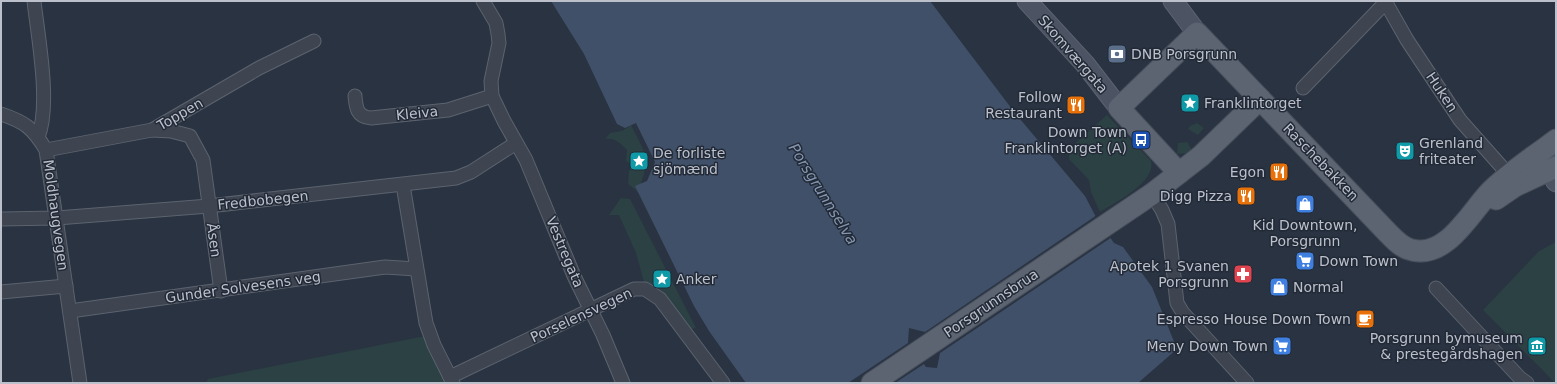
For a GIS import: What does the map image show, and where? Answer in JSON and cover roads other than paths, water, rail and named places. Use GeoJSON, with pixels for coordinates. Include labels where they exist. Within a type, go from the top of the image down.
{"type":"FeatureCollection","features":[{"type":"Feature","properties":{"kind":"main road"},"geometry":{"type":"LineString","coordinates":[[1119,108],[1197,33]]}},
{"type":"Feature","properties":{"kind":"main road","name":"Raschebakken"},"geometry":{"type":"LineString","coordinates":[[1197,33],[1386,231],[1406,248],[1421,251],[1439,246],[1452,236],[1489,193],[1508,174],[1554,160]]}},
{"type":"Feature","properties":{"kind":"main road"},"geometry":{"type":"LineString","coordinates":[[1180,172],[1201,156],[1260,99]]}},
{"type":"Feature","properties":{"kind":"main road","name":"Skomværgata"},"geometry":{"type":"LineString","coordinates":[[1119,108],[1180,172]]}},
{"type":"Feature","properties":{"kind":"main road","name":"Raschebakken"},"geometry":{"type":"LineString","coordinates":[[1469,218],[1504,192],[1554,160]]}},
{"type":"Feature","properties":{"kind":"main road","name":"Porsgrunnsbrua"},"geometry":{"type":"LineString","coordinates":[[872,383],[1152,194],[1180,172]]}},
{"type":"Feature","properties":{"kind":"street"},"geometry":{"type":"LineString","coordinates":[[34,1],[44,118],[38,137]]}},
{"type":"Feature","properties":{"kind":"street"},"geometry":{"type":"LineString","coordinates":[[483,1],[496,23],[498,34],[498,43],[491,81],[492,96]]}},
{"type":"Feature","properties":{"kind":"street","name":"Skomværgata"},"geometry":{"type":"LineString","coordinates":[[1027,1],[1085,64],[1119,108]]}},
{"type":"Feature","properties":{"kind":"street"},"geometry":{"type":"LineString","coordinates":[[1173,1],[1197,33]]}},
{"type":"Feature","properties":{"kind":"street"},"geometry":{"type":"LineString","coordinates":[[1303,88],[1386,2]]}},
{"type":"Feature","properties":{"kind":"street","name":"Huken"},"geometry":{"type":"LineString","coordinates":[[1386,2],[1407,40],[1460,120],[1508,174]]}},
{"type":"Feature","properties":{"kind":"street","name":"Toppen"},"geometry":{"type":"LineString","coordinates":[[46,150],[152,130],[259,68],[314,41]]}},
{"type":"Feature","properties":{"kind":"street","name":"Kleiva"},"geometry":{"type":"LineString","coordinates":[[355,96],[357,112],[361,116],[371,118],[448,110],[492,96]]}},
{"type":"Feature","properties":{"kind":"street","name":"Vestregata"},"geometry":{"type":"LineString","coordinates":[[492,96],[530,170],[574,276],[591,309],[623,383]]}},
{"type":"Feature","properties":{"kind":"street","name":"Moldhaugvegen"},"geometry":{"type":"LineString","coordinates":[[1,114],[20,120],[38,137],[46,150],[80,383]]}},
{"type":"Feature","properties":{"kind":"street","name":"Åsen"},"geometry":{"type":"LineString","coordinates":[[152,130],[171,131],[190,136],[202,160],[221,290]]}},
{"type":"Feature","properties":{"kind":"street","name":"Fredbobegen"},"geometry":{"type":"LineString","coordinates":[[1,219],[57,218],[209,206],[456,178],[471,172],[516,143]]}},
{"type":"Feature","properties":{"kind":"street"},"geometry":{"type":"LineString","coordinates":[[403,185],[426,323],[451,380]]}},
{"type":"Feature","properties":{"kind":"street"},"geometry":{"type":"LineString","coordinates":[[1152,194],[1162,210],[1168,224],[1177,303],[1183,313],[1247,383]]}},
{"type":"Feature","properties":{"kind":"street","name":"Gunder Solvesens veg"},"geometry":{"type":"LineString","coordinates":[[70,311],[385,267],[416,269]]}},
{"type":"Feature","properties":{"kind":"street"},"geometry":{"type":"LineString","coordinates":[[1,292],[66,286]]}},
{"type":"Feature","properties":{"kind":"street"},"geometry":{"type":"LineString","coordinates":[[1436,288],[1520,378],[1527,383]]}},
{"type":"Feature","properties":{"kind":"street","name":"Porselensvegen"},"geometry":{"type":"LineString","coordinates":[[451,380],[591,309],[634,289],[645,289],[652,292],[660,299],[723,383]]}},
{"type":"Feature","properties":{"kind":"water","name":"Porsgrunnselva"},"geometry":{"type":"Polygon","coordinates":[[[551,1],[930,1],[1015,113],[1085,196],[1096,217],[1114,243],[1123,247],[1152,287],[1177,349],[1138,383],[746,383],[709,331],[694,306],[635,186],[647,181],[655,162],[636,123],[625,128],[617,124],[584,54],[551,1]]]}},
{"type":"Feature","properties":{"kind":"place","name":"DNB Porsgrunn"},"geometry":{"type":"Point","coordinates":[1117,54]}},
{"type":"Feature","properties":{"kind":"place","name":"Franklintorget"},"geometry":{"type":"Point","coordinates":[1190,103]}},
{"type":"Feature","properties":{"kind":"place","name":"Follow Restaurant"},"geometry":{"type":"Point","coordinates":[1076,105]}},
{"type":"Feature","properties":{"kind":"place","name":"Down Town Franklintorget (A)"},"geometry":{"type":"Point","coordinates":[1141,140]}},
{"type":"Feature","properties":{"kind":"place","name":"Grenland friteater"},"geometry":{"type":"Point","coordinates":[1405,151]}},
{"type":"Feature","properties":{"kind":"place","name":"De forliste sjömænd"},"geometry":{"type":"Point","coordinates":[639,161]}},
{"type":"Feature","properties":{"kind":"place","name":"Egon"},"geometry":{"type":"Point","coordinates":[1279,172]}},
{"type":"Feature","properties":{"kind":"place","name":"Digg Pizza"},"geometry":{"type":"Point","coordinates":[1246,196]}},
{"type":"Feature","properties":{"kind":"place","name":"Kid Downtown, Porsgrunn"},"geometry":{"type":"Point","coordinates":[1305,204]}},
{"type":"Feature","properties":{"kind":"place","name":"Down Town"},"geometry":{"type":"Point","coordinates":[1305,261]}},
{"type":"Feature","properties":{"kind":"place","name":"Apotek 1 Svanen Porsgrunn"},"geometry":{"type":"Point","coordinates":[1243,274]}},
{"type":"Feature","properties":{"kind":"place","name":"Anker"},"geometry":{"type":"Point","coordinates":[662,279]}},
{"type":"Feature","properties":{"kind":"place","name":"Normal"},"geometry":{"type":"Point","coordinates":[1279,287]}},
{"type":"Feature","properties":{"kind":"place","name":"Espresso House Down Town"},"geometry":{"type":"Point","coordinates":[1365,319]}},
{"type":"Feature","properties":{"kind":"place","name":"Meny Down Town"},"geometry":{"type":"Point","coordinates":[1282,346]}},
{"type":"Feature","properties":{"kind":"place","name":"Porsgrunn bymuseum & prestegårdshagen"},"geometry":{"type":"Point","coordinates":[1537,346]}}]}
